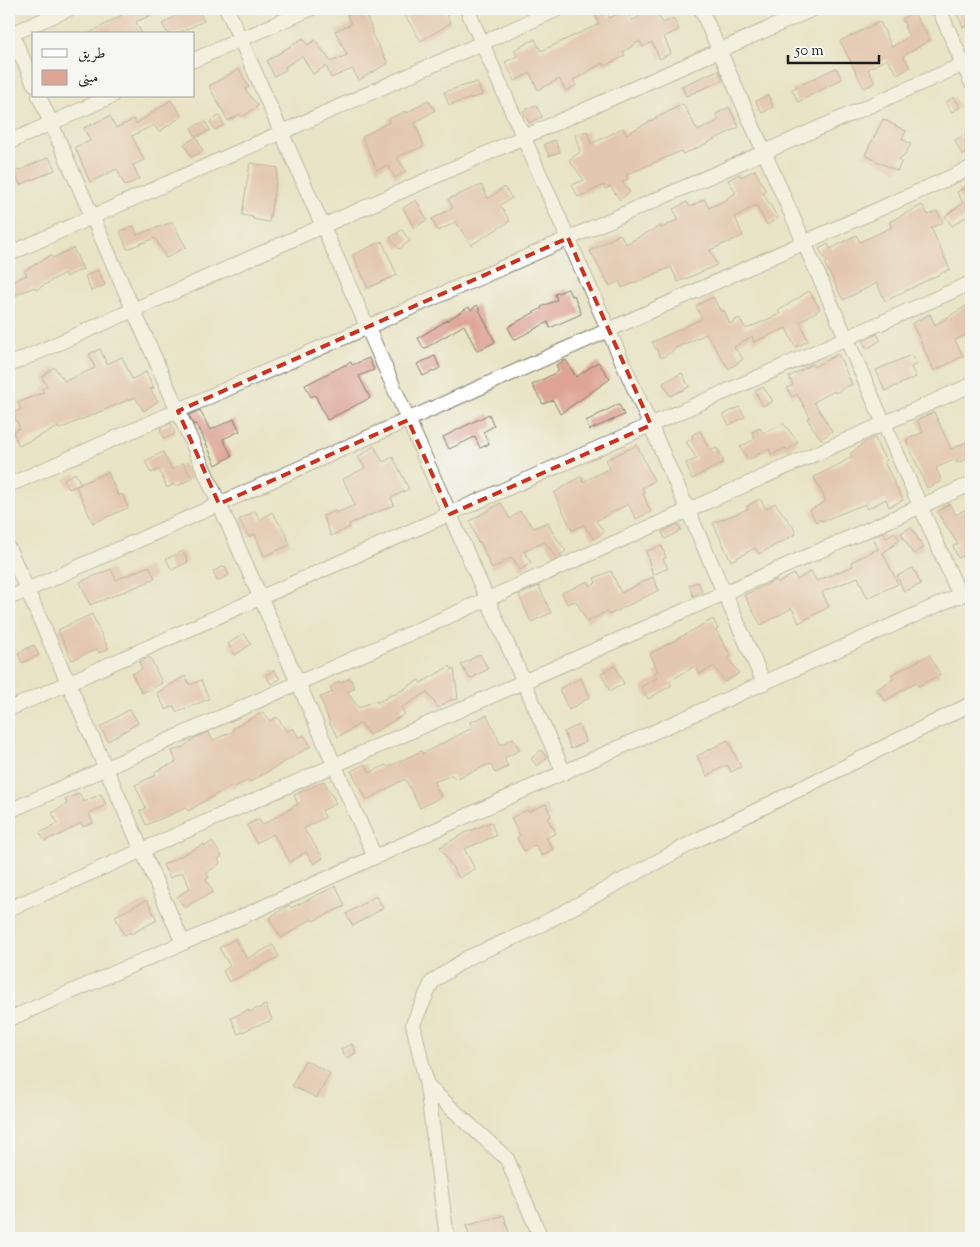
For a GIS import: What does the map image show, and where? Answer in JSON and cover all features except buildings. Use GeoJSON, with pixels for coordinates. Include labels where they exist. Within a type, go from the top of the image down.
{"type":"FeatureCollection","features":[{"type":"Feature","properties":{"kind":"street"},"geometry":{"type":"LineString","coordinates":[[32,80],[10,32],[69,9]]}},
{"type":"Feature","properties":{"kind":"street"},"geometry":{"type":"LineString","coordinates":[[227,9],[564,773]]}},
{"type":"Feature","properties":{"kind":"street"},"geometry":{"type":"LineString","coordinates":[[195,60],[310,9]]}},
{"type":"Feature","properties":{"kind":"street"},"geometry":{"type":"LineString","coordinates":[[467,9],[764,683]]}},
{"type":"Feature","properties":{"kind":"street"},"geometry":{"type":"LineString","coordinates":[[9,254],[558,9]]}},
{"type":"Feature","properties":{"kind":"street"},"geometry":{"type":"LineString","coordinates":[[9,1018],[183,943],[966,593],[921,506],[701,9]]}},
{"type":"Feature","properties":{"kind":"street"},"geometry":{"type":"LineString","coordinates":[[9,365],[813,9]]}},
{"type":"Feature","properties":{"kind":"street"},"geometry":{"type":"LineString","coordinates":[[939,9],[967,62],[971,82]]}},
{"type":"Feature","properties":{"kind":"street"},"geometry":{"type":"LineString","coordinates":[[9,485],[967,62]]}},
{"type":"Feature","properties":{"kind":"street"},"geometry":{"type":"LineString","coordinates":[[40,98],[375,857]]}},
{"type":"Feature","properties":{"kind":"street"},"geometry":{"type":"LineString","coordinates":[[9,142],[107,98]]}},
{"type":"Feature","properties":{"kind":"street"},"geometry":{"type":"LineString","coordinates":[[9,598],[971,168]]}},
{"type":"Feature","properties":{"kind":"street"},"geometry":{"type":"LineString","coordinates":[[9,708],[971,283]]}},
{"type":"Feature","properties":{"kind":"street"},"geometry":{"type":"LineString","coordinates":[[9,811],[971,386]]}},
{"type":"Feature","properties":{"kind":"street"},"geometry":{"type":"LineString","coordinates":[[9,909],[971,484]]}},
{"type":"Feature","properties":{"kind":"street"},"geometry":{"type":"LineString","coordinates":[[9,549],[183,943]]}},
{"type":"Feature","properties":{"kind":"street"},"geometry":{"type":"LineString","coordinates":[[447,1238],[428,1086],[413,1024],[432,982],[467,958],[531,930],[699,839],[971,704]]}},
{"type":"Feature","properties":{"kind":"street"},"geometry":{"type":"LineString","coordinates":[[428,1086],[506,1159],[540,1238]]}},
{"type":"Feature","properties":{"kind":"highlighted area"},"geometry":{"type":"Polygon","coordinates":[[[568,238],[651,425],[450,514],[408,420],[219,504],[178,411],[568,238]]]}}]}
